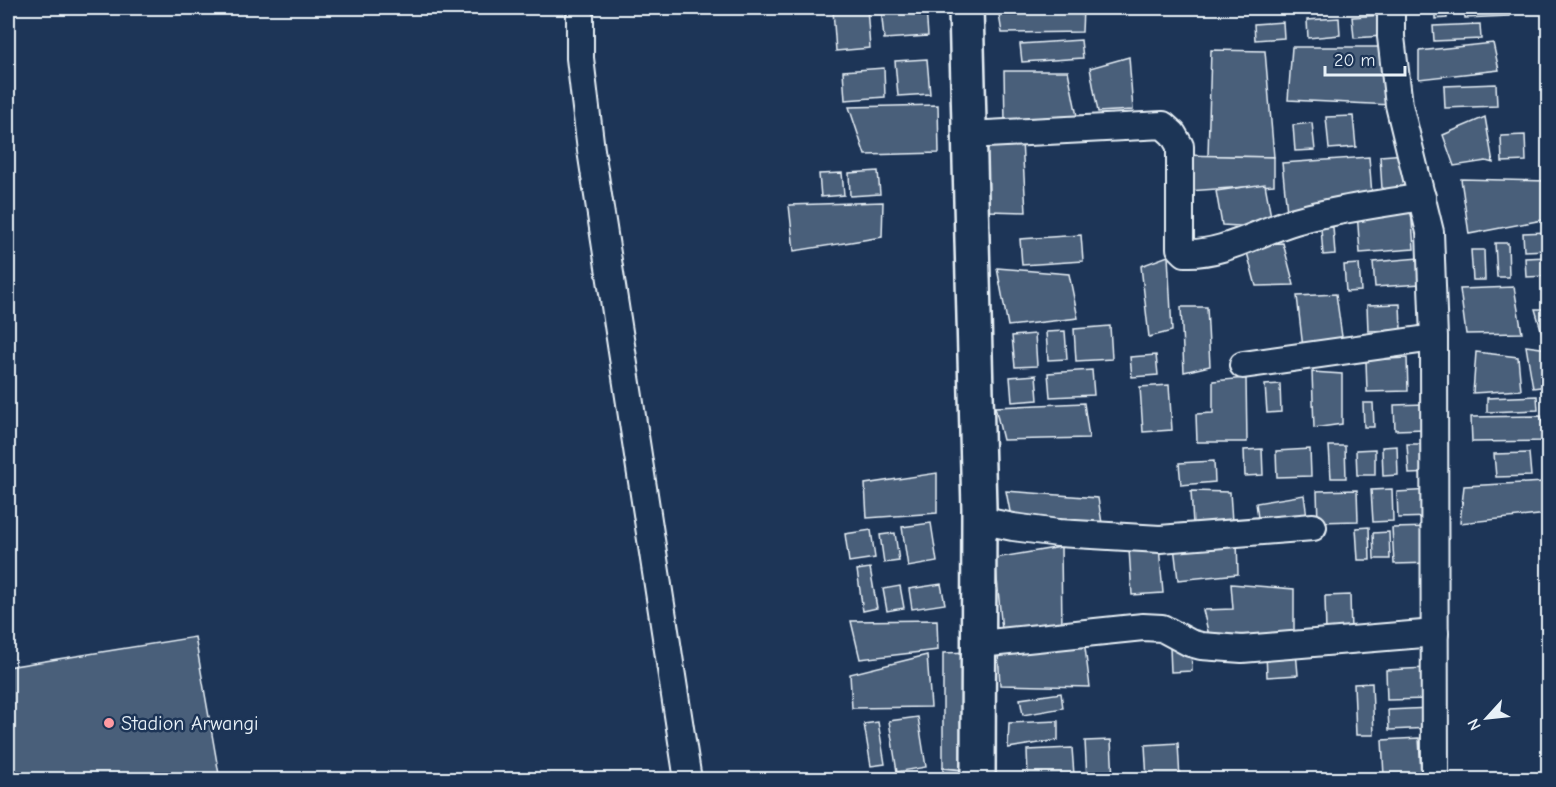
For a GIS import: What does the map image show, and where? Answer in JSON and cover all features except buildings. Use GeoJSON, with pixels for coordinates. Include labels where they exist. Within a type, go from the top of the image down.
{"type":"FeatureCollection","features":[{"type":"Feature","properties":{"kind":"street"},"geometry":{"type":"LineString","coordinates":[[579,8],[580,58],[591,150],[688,780]]}},
{"type":"Feature","properties":{"kind":"street"},"geometry":{"type":"LineString","coordinates":[[966,8],[979,520],[978,780]]}},
{"type":"Feature","properties":{"kind":"street"},"geometry":{"type":"LineString","coordinates":[[1391,8],[1391,37],[1399,105],[1430,232],[1434,338],[1435,780]]}},
{"type":"Feature","properties":{"kind":"street"},"geometry":{"type":"LineString","coordinates":[[968,135],[1163,125],[1173,134],[1180,146],[1180,248],[1185,253],[1224,247],[1283,225],[1325,213],[1422,197]]}},
{"type":"Feature","properties":{"kind":"street"},"geometry":{"type":"LineString","coordinates":[[1243,364],[1434,338]]}},
{"type":"Feature","properties":{"kind":"street"},"geometry":{"type":"LineString","coordinates":[[979,520],[1058,533],[1160,538],[1312,526]]}},
{"type":"Feature","properties":{"kind":"street"},"geometry":{"type":"LineString","coordinates":[[980,644],[1143,627],[1162,628],[1190,643],[1201,646],[1242,650],[1435,633]]}},
{"type":"Feature","properties":{"kind":"place","name":"Stadion Arwangi"},"geometry":{"type":"Point","coordinates":[109,723]}}]}
